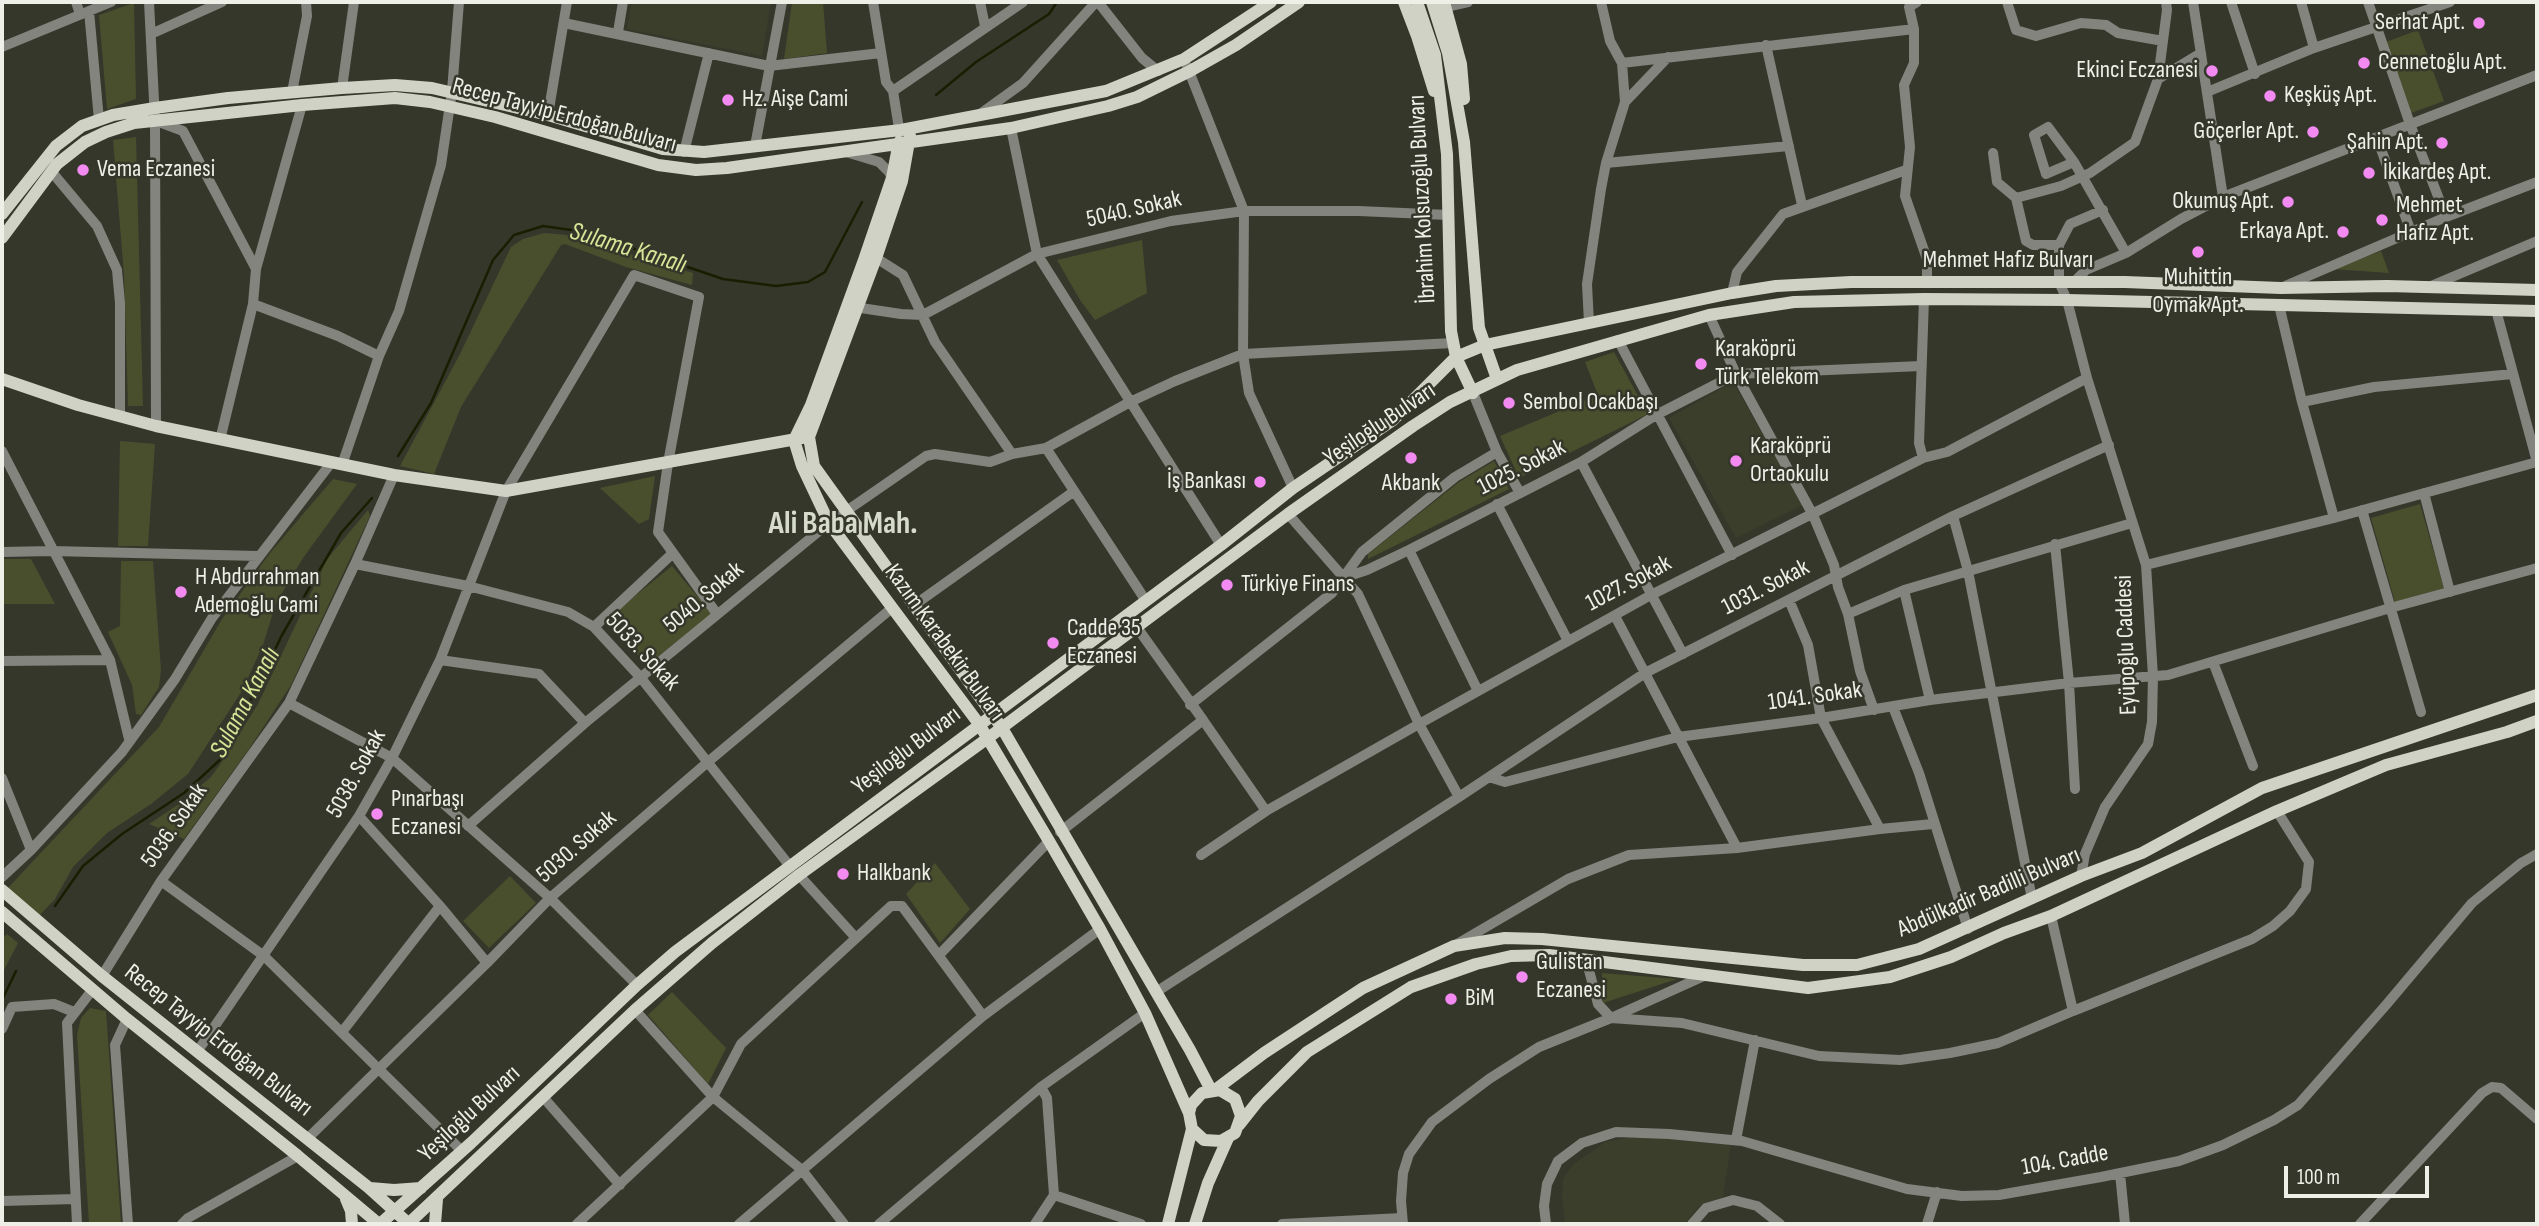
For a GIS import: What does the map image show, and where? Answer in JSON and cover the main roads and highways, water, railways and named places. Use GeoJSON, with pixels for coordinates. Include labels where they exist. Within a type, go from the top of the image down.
{"type":"FeatureCollection","features":[{"type":"Feature","properties":{"kind":"main road","name":"Recep Tayyip Erdoğan Bulvarı"},"geometry":{"type":"LineString","coordinates":[[2,238],[51,171],[85,142],[155,114],[292,92],[395,85],[452,91],[548,115],[663,149],[684,152],[1011,128],[1138,97],[1187,65],[1270,2]]}},
{"type":"Feature","properties":{"kind":"main road","name":"Recep Tayyip Erdoğan Bulvarı"},"geometry":{"type":"LineString","coordinates":[[2,214],[56,146],[82,126],[113,115],[395,98],[450,106],[676,169],[727,168],[842,151],[977,117],[1106,91],[1158,71],[1187,65],[1236,45],[1299,2]]}},
{"type":"Feature","properties":{"kind":"main road"},"geometry":{"type":"LineString","coordinates":[[1404,2],[1418,36],[1433,89],[1441,101]]}},
{"type":"Feature","properties":{"kind":"main road","name":"İbrahim Kolsuzoğlu Bulvarı"},"geometry":{"type":"LineString","coordinates":[[1418,2],[1435,55],[1447,154],[1451,331],[1456,358],[1473,393]]}},
{"type":"Feature","properties":{"kind":"main road","name":"İbrahim Kolsuzoğlu Bulvarı"},"geometry":{"type":"LineString","coordinates":[[1432,2],[1448,53],[1464,142],[1479,328],[1497,379]]}},
{"type":"Feature","properties":{"kind":"main road"},"geometry":{"type":"LineString","coordinates":[[1445,4],[1461,64],[1464,142]]}},
{"type":"Feature","properties":{"kind":"main road"},"geometry":{"type":"LineString","coordinates":[[2,379],[156,426],[394,475],[506,491],[809,437],[905,136]]}},
{"type":"Feature","properties":{"kind":"main road"},"geometry":{"type":"LineString","coordinates":[[794,440],[851,307],[876,258],[902,181],[905,136]]}},
{"type":"Feature","properties":{"kind":"main road","name":"Mehmet Hafız Bulvarı"},"geometry":{"type":"LineString","coordinates":[[1485,345],[1776,286],[1927,281],[2537,290]]}},
{"type":"Feature","properties":{"kind":"main road","name":"Mehmet Hafız Bulvarı"},"geometry":{"type":"LineString","coordinates":[[1497,379],[1553,358],[1709,315],[1794,302],[2067,300],[2537,312]]}},
{"type":"Feature","properties":{"kind":"main road","name":"Yeşiloğlu Bulvarı"},"geometry":{"type":"LineString","coordinates":[[409,1224],[635,1010],[794,870],[992,714],[1221,545],[1293,488],[1393,420],[1456,358],[1485,345]]}},
{"type":"Feature","properties":{"kind":"main road","name":"Yeşiloğlu Bulvarı"},"geometry":{"type":"LineString","coordinates":[[379,1224],[462,1151],[636,985],[794,870],[1002,728],[1288,514],[1413,426],[1450,402],[1497,379]]}},
{"type":"Feature","properties":{"kind":"main road","name":"Kazım Karabekir Bulvarı"},"geometry":{"type":"LineString","coordinates":[[809,437],[814,466],[1002,728],[1060,832],[1213,1090]]}},
{"type":"Feature","properties":{"kind":"main road","name":"Kazım Karabekir Bulvarı"},"geometry":{"type":"LineString","coordinates":[[794,440],[802,466],[829,523],[979,724],[1049,841],[1145,1013],[1189,1113]]}},
{"type":"Feature","properties":{"kind":"main road","name":"Abdülkadir Badilli Bulvarı"},"geometry":{"type":"LineString","coordinates":[[1213,1090],[1363,988],[1454,946],[1505,938],[1542,939],[1802,965],[1857,965],[1919,950],[2081,876],[2142,853],[2262,788],[2537,695]]}},
{"type":"Feature","properties":{"kind":"main road","name":"Abdülkadir Badilli Bulvarı"},"geometry":{"type":"LineString","coordinates":[[1239,1125],[1258,1101],[1307,1052],[1411,987],[1476,964],[1511,956],[1549,955],[1808,988],[1890,977],[1951,957],[2004,933],[2052,916],[2277,811],[2386,765],[2507,733],[2537,721]]}},
{"type":"Feature","properties":{"kind":"main road","name":"Recep Tayyip Erdoğan Bulvarı"},"geometry":{"type":"LineString","coordinates":[[2,890],[102,976],[308,1138],[409,1224]]}},
{"type":"Feature","properties":{"kind":"main road","name":"Recep Tayyip Erdoğan Bulvarı"},"geometry":{"type":"LineString","coordinates":[[4,917],[379,1224]]}},
{"type":"Feature","properties":{"kind":"main road"},"geometry":{"type":"LineString","coordinates":[[1168,1224],[1192,1129],[1189,1113],[1196,1098],[1213,1090],[1228,1093],[1235,1099],[1239,1107],[1239,1125],[1228,1138],[1208,1183],[1195,1224]]}},
{"type":"Feature","properties":{"kind":"main road"},"geometry":{"type":"LineString","coordinates":[[1192,1129],[1197,1136],[1212,1142],[1228,1138]]}},
{"type":"Feature","properties":{"kind":"main road"},"geometry":{"type":"LineString","coordinates":[[368,1187],[394,1191],[421,1188]]}},
{"type":"Feature","properties":{"kind":"main road"},"geometry":{"type":"LineString","coordinates":[[344,1195],[351,1211],[352,1224]]}},
{"type":"Feature","properties":{"kind":"main road"},"geometry":{"type":"LineString","coordinates":[[435,1224],[437,1199]]}},
{"type":"Feature","properties":{"kind":"waterway","name":"Sulama Kanalı"},"geometry":{"type":"LineString","coordinates":[[936,95],[976,62],[1049,14],[1057,2]]}},
{"type":"Feature","properties":{"kind":"waterway","name":"Sulama Kanalı"},"geometry":{"type":"LineString","coordinates":[[398,456],[431,403],[493,260],[514,235],[543,226],[585,232],[723,279],[776,286],[808,282],[825,272],[862,202]]}},
{"type":"Feature","properties":{"kind":"waterway","name":"Sulama Kanalı"},"geometry":{"type":"LineString","coordinates":[[55,906],[83,866],[122,834],[184,793],[223,757],[282,635],[341,533],[372,498]]}},
{"type":"Feature","properties":{"kind":"waterway","name":"Sulama Kanalı"},"geometry":{"type":"LineString","coordinates":[[2,1000],[16,971]]}},
{"type":"Feature","properties":{"kind":"place","name":"Serhat Apt."},"geometry":{"type":"Point","coordinates":[2479,23]}},
{"type":"Feature","properties":{"kind":"place","name":"Cennetoğlu Apt."},"geometry":{"type":"Point","coordinates":[2364,63]}},
{"type":"Feature","properties":{"kind":"place","name":"Ekinci Eczanesi"},"geometry":{"type":"Point","coordinates":[2212,71]}},
{"type":"Feature","properties":{"kind":"place","name":"Keşküş Apt."},"geometry":{"type":"Point","coordinates":[2270,96]}},
{"type":"Feature","properties":{"kind":"place","name":"Hz. Aişe Cami"},"geometry":{"type":"Point","coordinates":[728,100]}},
{"type":"Feature","properties":{"kind":"place","name":"Göçerler Apt."},"geometry":{"type":"Point","coordinates":[2313,132]}},
{"type":"Feature","properties":{"kind":"place","name":"Şahin Apt."},"geometry":{"type":"Point","coordinates":[2442,143]}},
{"type":"Feature","properties":{"kind":"place","name":"Vema Eczanesi"},"geometry":{"type":"Point","coordinates":[83,170]}},
{"type":"Feature","properties":{"kind":"place","name":"İkikardeş Apt."},"geometry":{"type":"Point","coordinates":[2369,173]}},
{"type":"Feature","properties":{"kind":"place","name":"Okumuş Apt."},"geometry":{"type":"Point","coordinates":[2288,202]}},
{"type":"Feature","properties":{"kind":"place","name":"Mehmet Hafız Apt."},"geometry":{"type":"Point","coordinates":[2382,220]}},
{"type":"Feature","properties":{"kind":"place","name":"Erkaya Apt."},"geometry":{"type":"Point","coordinates":[2343,232]}},
{"type":"Feature","properties":{"kind":"place","name":"Muhittin Oymak Apt."},"geometry":{"type":"Point","coordinates":[2198,252]}},
{"type":"Feature","properties":{"kind":"place","name":"Karaköprü Türk Telekom"},"geometry":{"type":"Point","coordinates":[1701,364]}},
{"type":"Feature","properties":{"kind":"place","name":"Sembol Ocakbaşı"},"geometry":{"type":"Point","coordinates":[1509,403]}},
{"type":"Feature","properties":{"kind":"place","name":"Akbank"},"geometry":{"type":"Point","coordinates":[1411,458]}},
{"type":"Feature","properties":{"kind":"place","name":"Karaköprü Ortaokulu"},"geometry":{"type":"Point","coordinates":[1736,461]}},
{"type":"Feature","properties":{"kind":"place","name":"İş Bankası"},"geometry":{"type":"Point","coordinates":[1260,482]}},
{"type":"Feature","properties":{"kind":"place","name":"Türkiye Finans"},"geometry":{"type":"Point","coordinates":[1227,585]}},
{"type":"Feature","properties":{"kind":"place","name":"H Abdurrahman Ademoğlu Cami"},"geometry":{"type":"Point","coordinates":[181,592]}},
{"type":"Feature","properties":{"kind":"place","name":"Cadde 35 Eczanesi"},"geometry":{"type":"Point","coordinates":[1053,643]}},
{"type":"Feature","properties":{"kind":"place","name":"Pınarbaşı Eczanesi"},"geometry":{"type":"Point","coordinates":[377,814]}},
{"type":"Feature","properties":{"kind":"place","name":"Halkbank"},"geometry":{"type":"Point","coordinates":[843,874]}},
{"type":"Feature","properties":{"kind":"place","name":"Gulistan Eczanesi"},"geometry":{"type":"Point","coordinates":[1522,977]}},
{"type":"Feature","properties":{"kind":"place","name":"BiM"},"geometry":{"type":"Point","coordinates":[1451,999]}},
{"type":"Feature","properties":{"kind":"district","name":"Ali Baba Mah."},"geometry":{"type":"Point","coordinates":[843,525]}}]}
